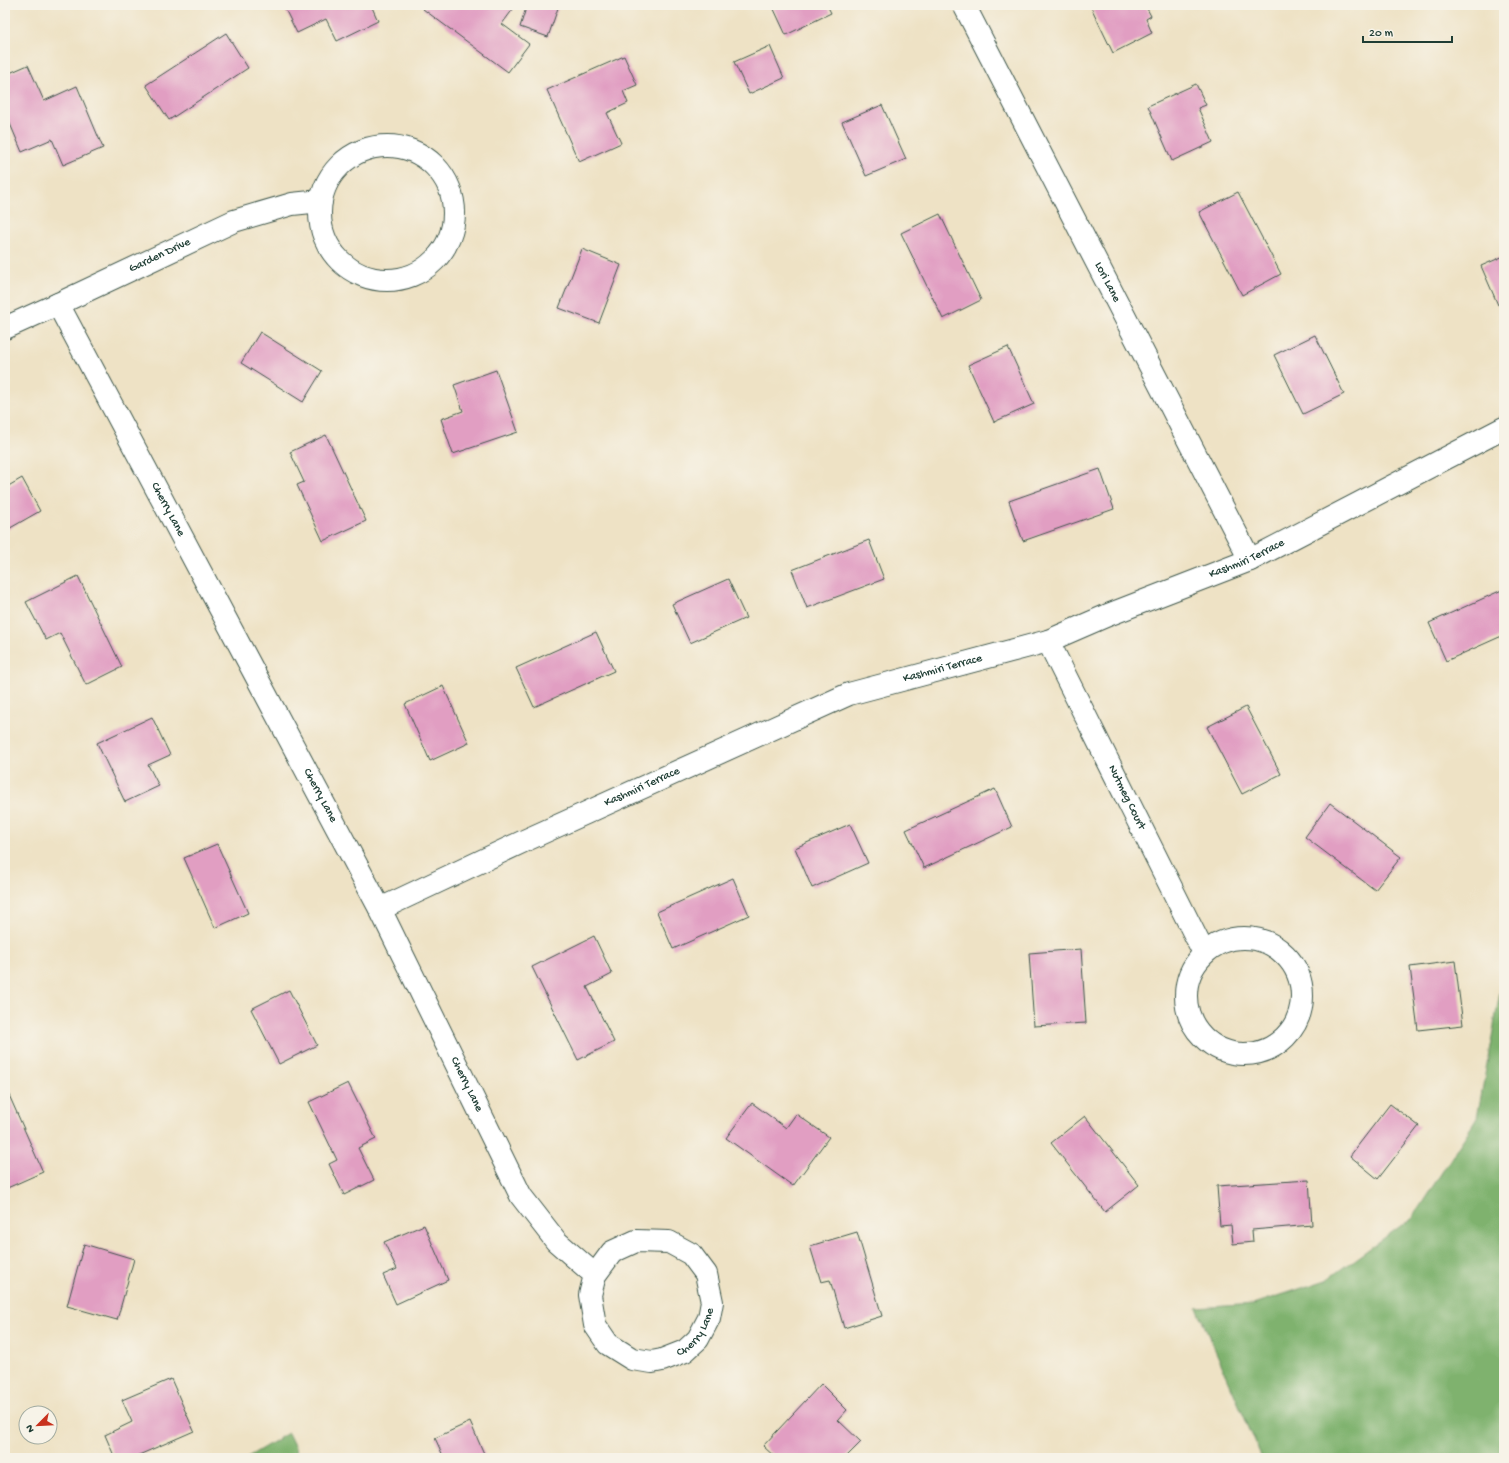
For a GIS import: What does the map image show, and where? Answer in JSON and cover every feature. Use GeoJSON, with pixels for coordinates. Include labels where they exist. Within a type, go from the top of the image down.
{"type":"FeatureCollection","features":[{"type":"Feature","properties":{"kind":"street","name":"Lori Lane"},"geometry":{"type":"LineString","coordinates":[[964,5],[1250,560]]}},
{"type":"Feature","properties":{"kind":"street"},"geometry":{"type":"LineString","coordinates":[[379,146],[396,146],[413,151],[428,159],[440,171],[449,186],[454,202],[455,219],[451,236],[443,252],[430,266],[415,275],[397,280],[379,281],[361,276],[345,266],[333,253],[324,237],[320,219],[321,201],[326,184],[335,170],[348,158],[363,150],[379,146]]}},
{"type":"Feature","properties":{"kind":"street","name":"Garden Drive"},"geometry":{"type":"LineString","coordinates":[[5,328],[234,221],[292,204],[321,201]]}},
{"type":"Feature","properties":{"kind":"street","name":"Cherry Lane"},"geometry":{"type":"LineString","coordinates":[[58,304],[380,909],[521,1196],[556,1242],[595,1275]]}},
{"type":"Feature","properties":{"kind":"street","name":"Kashmiri Terrace"},"geometry":{"type":"LineString","coordinates":[[380,909],[524,841],[849,694],[1048,641],[1108,615],[1250,560],[1504,428]]}},
{"type":"Feature","properties":{"kind":"street","name":"Nutmeg Court"},"geometry":{"type":"LineString","coordinates":[[1048,641],[1204,953]]}},
{"type":"Feature","properties":{"kind":"street"},"geometry":{"type":"LineString","coordinates":[[1237,938],[1255,939],[1272,945],[1286,956],[1296,971],[1301,989],[1301,1006],[1295,1023],[1284,1038],[1270,1049],[1252,1054],[1234,1054],[1216,1048],[1202,1036],[1191,1021],[1186,1003],[1186,997],[1187,985],[1193,968],[1204,953],[1220,943],[1237,938]]}},
{"type":"Feature","properties":{"kind":"street","name":"Cherry Lane"},"geometry":{"type":"LineString","coordinates":[[636,1241],[669,1242],[691,1254],[706,1274],[712,1302],[709,1318],[698,1339],[685,1351],[662,1360],[652,1362],[632,1359],[608,1344],[595,1325],[590,1295],[595,1275],[612,1252],[636,1241]]}},
{"type":"Feature","properties":{"kind":"green space"},"geometry":{"type":"Polygon","coordinates":[[[1504,971],[1504,1458],[1262,1458],[1197,1308],[1254,1304],[1326,1280],[1413,1217],[1477,1118],[1504,971]]]}},
{"type":"Feature","properties":{"kind":"green space"},"geometry":{"type":"Polygon","coordinates":[[[288,1433],[300,1458],[246,1458],[288,1433]]]}},
{"type":"Feature","properties":{"kind":"building"},"geometry":{"type":"Polygon","coordinates":[[[283,5],[371,5],[378,21],[337,41],[326,19],[297,33],[283,5]]]}},
{"type":"Feature","properties":{"kind":"building"},"geometry":{"type":"Polygon","coordinates":[[[426,5],[516,5],[502,24],[529,44],[508,72],[423,9],[426,5]]]}},
{"type":"Feature","properties":{"kind":"building"},"geometry":{"type":"Polygon","coordinates":[[[527,5],[559,5],[548,37],[520,27],[527,5]]]}},
{"type":"Feature","properties":{"kind":"building"},"geometry":{"type":"Polygon","coordinates":[[[772,5],[827,5],[831,13],[786,35],[772,5]]]}},
{"type":"Feature","properties":{"kind":"building"},"geometry":{"type":"Polygon","coordinates":[[[1090,5],[1145,5],[1151,16],[1146,19],[1152,33],[1113,53],[1090,5]]]}},
{"type":"Feature","properties":{"kind":"building"},"geometry":{"type":"Polygon","coordinates":[[[1504,5],[1504,8],[1494,6],[1504,5]]]}},
{"type":"Feature","properties":{"kind":"building"},"geometry":{"type":"Polygon","coordinates":[[[226,33],[248,68],[169,120],[146,85],[226,33]]]}},
{"type":"Feature","properties":{"kind":"building"},"geometry":{"type":"Polygon","coordinates":[[[770,46],[784,78],[749,94],[734,62],[770,46]]]}},
{"type":"Feature","properties":{"kind":"building"},"geometry":{"type":"Polygon","coordinates":[[[624,56],[637,85],[623,91],[628,103],[607,113],[621,143],[579,162],[547,90],[624,56]]]}},
{"type":"Feature","properties":{"kind":"building"},"geometry":{"type":"Polygon","coordinates":[[[28,65],[44,101],[77,86],[103,148],[63,165],[52,139],[22,152],[5,112],[5,75],[28,65]]]}},
{"type":"Feature","properties":{"kind":"building"},"geometry":{"type":"Polygon","coordinates":[[[1196,84],[1206,105],[1198,108],[1213,142],[1172,161],[1148,106],[1196,84]]]}},
{"type":"Feature","properties":{"kind":"building"},"geometry":{"type":"Polygon","coordinates":[[[882,105],[906,159],[866,176],[842,122],[882,105]]]}},
{"type":"Feature","properties":{"kind":"building"},"geometry":{"type":"Polygon","coordinates":[[[1238,192],[1281,274],[1242,295],[1199,212],[1238,192]]]}},
{"type":"Feature","properties":{"kind":"building"},"geometry":{"type":"Polygon","coordinates":[[[940,214],[981,300],[943,319],[901,233],[940,214]]]}},
{"type":"Feature","properties":{"kind":"building"},"geometry":{"type":"Polygon","coordinates":[[[582,249],[621,265],[599,323],[559,308],[582,249]]]}},
{"type":"Feature","properties":{"kind":"building"},"geometry":{"type":"Polygon","coordinates":[[[1504,256],[1504,303],[1498,305],[1481,266],[1504,256]]]}},
{"type":"Feature","properties":{"kind":"building"},"geometry":{"type":"Polygon","coordinates":[[[260,332],[322,371],[303,402],[241,363],[260,332]]]}},
{"type":"Feature","properties":{"kind":"building"},"geometry":{"type":"Polygon","coordinates":[[[1315,335],[1344,394],[1303,414],[1274,355],[1315,335]]]}},
{"type":"Feature","properties":{"kind":"building"},"geometry":{"type":"Polygon","coordinates":[[[1008,347],[1034,404],[994,422],[968,365],[1008,347]]]}},
{"type":"Feature","properties":{"kind":"building"},"geometry":{"type":"Polygon","coordinates":[[[496,370],[518,432],[453,454],[441,419],[463,411],[454,385],[496,370]]]}},
{"type":"Feature","properties":{"kind":"building"},"geometry":{"type":"Polygon","coordinates":[[[326,435],[366,521],[323,541],[297,485],[304,482],[290,452],[326,435]]]}},
{"type":"Feature","properties":{"kind":"building"},"geometry":{"type":"Polygon","coordinates":[[[1100,469],[1114,509],[1023,541],[1009,501],[1100,469]]]}},
{"type":"Feature","properties":{"kind":"building"},"geometry":{"type":"Polygon","coordinates":[[[22,478],[40,511],[5,531],[5,488],[22,478]]]}},
{"type":"Feature","properties":{"kind":"building"},"geometry":{"type":"Polygon","coordinates":[[[869,540],[884,579],[807,608],[792,570],[869,540]]]}},
{"type":"Feature","properties":{"kind":"building"},"geometry":{"type":"Polygon","coordinates":[[[78,576],[122,667],[86,685],[60,633],[46,640],[26,602],[78,576]]]}},
{"type":"Feature","properties":{"kind":"building"},"geometry":{"type":"Polygon","coordinates":[[[728,579],[746,618],[690,643],[672,604],[728,579]]]}},
{"type":"Feature","properties":{"kind":"building"},"geometry":{"type":"Polygon","coordinates":[[[1504,589],[1504,635],[1446,661],[1429,623],[1504,589]]]}},
{"type":"Feature","properties":{"kind":"building"},"geometry":{"type":"Polygon","coordinates":[[[596,632],[614,671],[534,707],[516,668],[596,632]]]}},
{"type":"Feature","properties":{"kind":"building"},"geometry":{"type":"Polygon","coordinates":[[[443,686],[469,743],[430,761],[405,704],[443,686]]]}},
{"type":"Feature","properties":{"kind":"building"},"geometry":{"type":"Polygon","coordinates":[[[1246,707],[1281,774],[1242,794],[1207,727],[1246,707]]]}},
{"type":"Feature","properties":{"kind":"building"},"geometry":{"type":"Polygon","coordinates":[[[152,717],[170,755],[148,765],[159,786],[125,802],[97,743],[152,717]]]}},
{"type":"Feature","properties":{"kind":"building"},"geometry":{"type":"Polygon","coordinates":[[[995,789],[1012,827],[924,868],[906,830],[995,789]]]}},
{"type":"Feature","properties":{"kind":"building"},"geometry":{"type":"Polygon","coordinates":[[[1330,803],[1401,857],[1375,890],[1305,837],[1330,803]]]}},
{"type":"Feature","properties":{"kind":"building"},"geometry":{"type":"Polygon","coordinates":[[[850,824],[868,863],[812,888],[795,848],[850,824]]]}},
{"type":"Feature","properties":{"kind":"building"},"geometry":{"type":"Polygon","coordinates":[[[217,844],[248,913],[215,928],[184,858],[217,844]]]}},
{"type":"Feature","properties":{"kind":"building"},"geometry":{"type":"Polygon","coordinates":[[[733,878],[749,915],[673,949],[657,912],[733,878]]]}},
{"type":"Feature","properties":{"kind":"building"},"geometry":{"type":"Polygon","coordinates":[[[594,936],[612,974],[587,987],[614,1042],[578,1060],[532,967],[594,936]]]}},
{"type":"Feature","properties":{"kind":"building"},"geometry":{"type":"Polygon","coordinates":[[[1081,949],[1086,1023],[1034,1026],[1029,953],[1081,949]]]}},
{"type":"Feature","properties":{"kind":"building"},"geometry":{"type":"Polygon","coordinates":[[[1455,961],[1463,1025],[1418,1030],[1410,967],[1455,961]]]}},
{"type":"Feature","properties":{"kind":"building"},"geometry":{"type":"Polygon","coordinates":[[[289,990],[317,1045],[279,1064],[251,1009],[289,990]]]}},
{"type":"Feature","properties":{"kind":"building"},"geometry":{"type":"Polygon","coordinates":[[[348,1083],[376,1139],[358,1148],[374,1180],[344,1195],[329,1164],[337,1160],[309,1102],[348,1083]]]}},
{"type":"Feature","properties":{"kind":"building"},"geometry":{"type":"Polygon","coordinates":[[[5,1086],[43,1172],[5,1189],[5,1086]]]}},
{"type":"Feature","properties":{"kind":"building"},"geometry":{"type":"Polygon","coordinates":[[[752,1103],[786,1128],[796,1114],[829,1137],[793,1186],[726,1138],[752,1103]]]}},
{"type":"Feature","properties":{"kind":"building"},"geometry":{"type":"Polygon","coordinates":[[[1390,1104],[1419,1126],[1378,1179],[1350,1156],[1390,1104]]]}},
{"type":"Feature","properties":{"kind":"building"},"geometry":{"type":"Polygon","coordinates":[[[1085,1116],[1139,1185],[1105,1212],[1051,1143],[1085,1116]]]}},
{"type":"Feature","properties":{"kind":"building"},"geometry":{"type":"Polygon","coordinates":[[[1309,1180],[1312,1225],[1252,1230],[1253,1242],[1233,1244],[1231,1225],[1220,1226],[1217,1186],[1309,1180]]]}},
{"type":"Feature","properties":{"kind":"building"},"geometry":{"type":"Polygon","coordinates":[[[424,1225],[448,1280],[396,1304],[383,1275],[397,1269],[384,1242],[424,1225]]]}},
{"type":"Feature","properties":{"kind":"building"},"geometry":{"type":"Polygon","coordinates":[[[857,1232],[882,1316],[844,1328],[830,1280],[821,1282],[810,1246],[857,1232]]]}},
{"type":"Feature","properties":{"kind":"building"},"geometry":{"type":"Polygon","coordinates":[[[84,1244],[134,1259],[117,1320],[67,1306],[84,1244]]]}},
{"type":"Feature","properties":{"kind":"building"},"geometry":{"type":"Polygon","coordinates":[[[171,1379],[194,1431],[132,1458],[115,1458],[105,1435],[132,1422],[122,1400],[171,1379]]]}},
{"type":"Feature","properties":{"kind":"building"},"geometry":{"type":"Polygon","coordinates":[[[821,1384],[847,1410],[838,1420],[861,1442],[845,1458],[776,1458],[763,1446],[821,1384]]]}},
{"type":"Feature","properties":{"kind":"building"},"geometry":{"type":"Polygon","coordinates":[[[470,1422],[486,1458],[444,1458],[435,1438],[470,1422]]]}}]}
